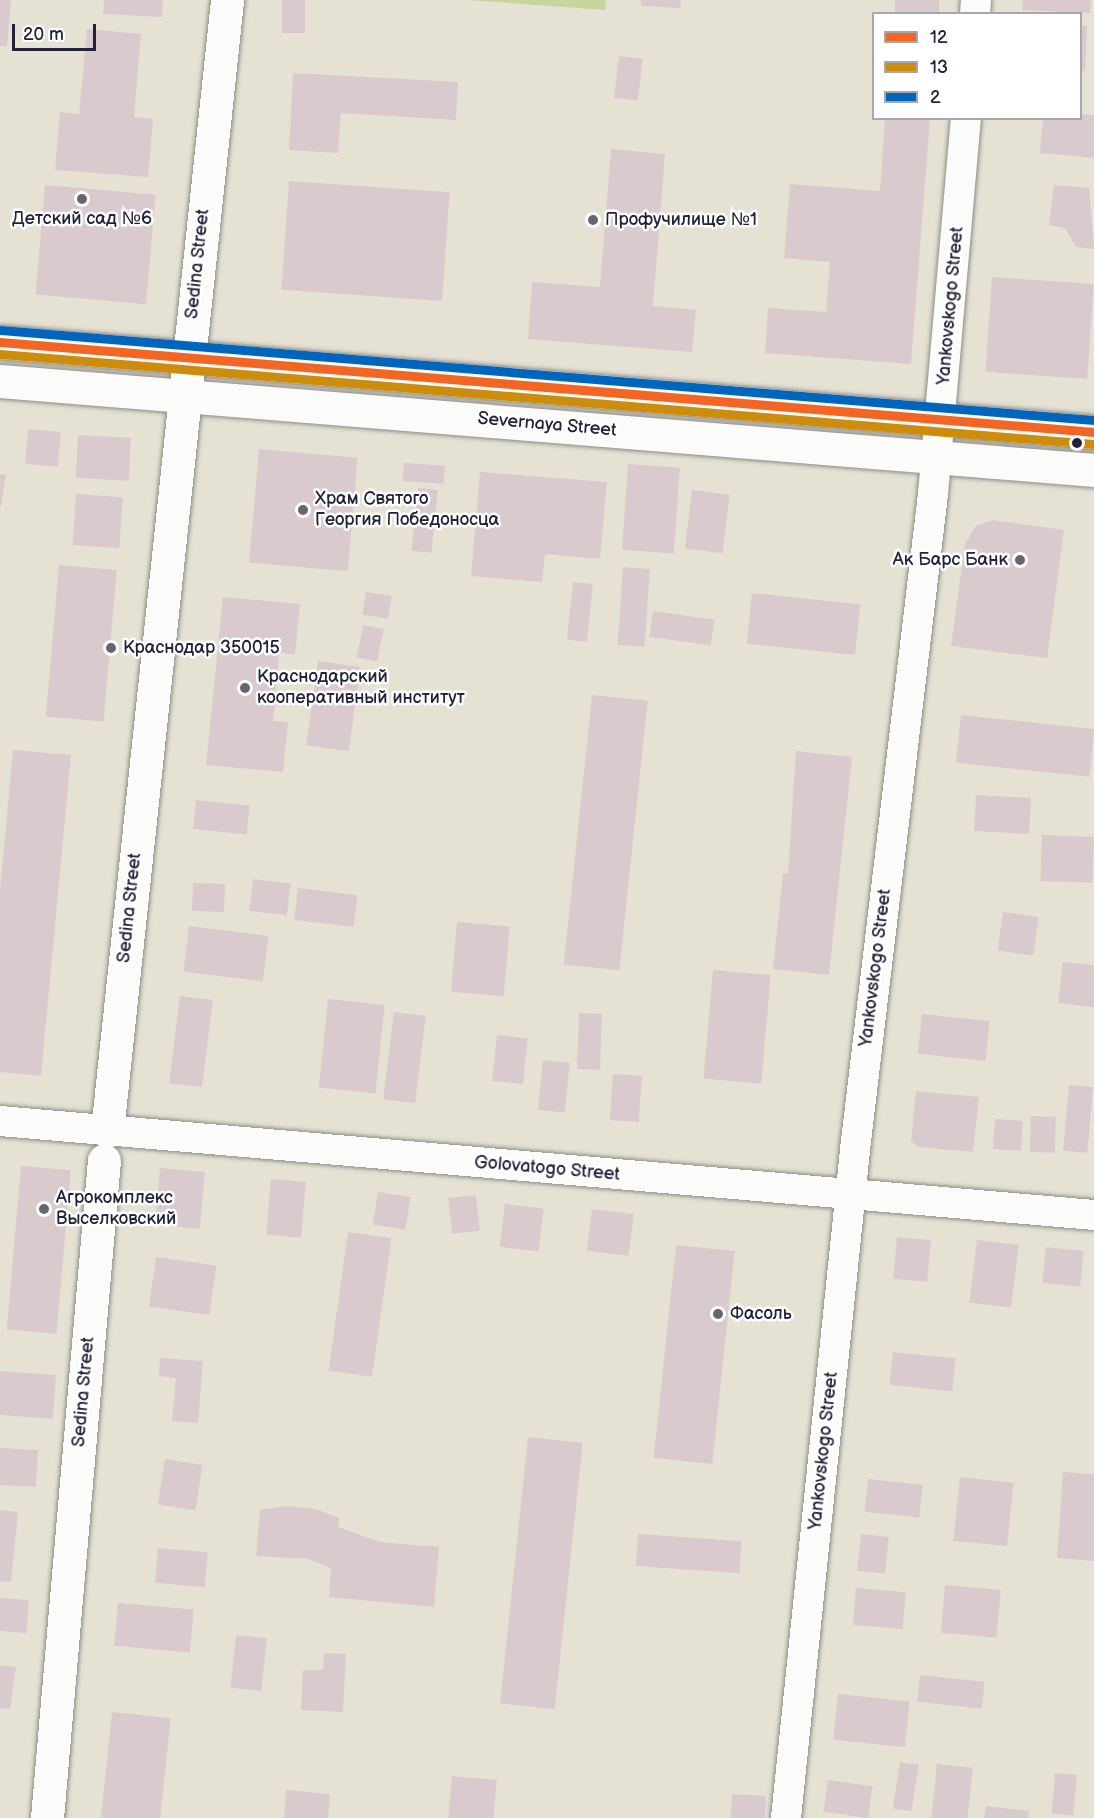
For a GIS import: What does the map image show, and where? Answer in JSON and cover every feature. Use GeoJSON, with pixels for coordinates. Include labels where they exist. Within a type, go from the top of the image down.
{"type":"FeatureCollection","features":[{"type":"Feature","properties":{"kind":"main road","name":"Sedina Street"},"geometry":{"type":"LineString","coordinates":[[46,1818],[106,1145],[190,395],[210,154],[227,0]]}},
{"type":"Feature","properties":{"kind":"main road"},"geometry":{"type":"LineString","coordinates":[[0,342],[194,355],[1094,432]]}},
{"type":"Feature","properties":{"kind":"main road","name":"Severnaya Street"},"geometry":{"type":"LineString","coordinates":[[0,381],[190,395],[937,460],[1094,470]]}},
{"type":"Feature","properties":{"kind":"street","name":"Yankovskogo Street"},"geometry":{"type":"LineString","coordinates":[[786,1818],[850,1196],[937,460],[966,120]]}},
{"type":"Feature","properties":{"kind":"street","name":"Golovatogo Street"},"geometry":{"type":"LineString","coordinates":[[0,1121],[106,1145],[1094,1215]]}},
{"type":"Feature","properties":{"kind":"green space"},"geometry":{"type":"Polygon","coordinates":[[[468,0],[606,0],[605,10],[468,0]]]}},
{"type":"Feature","properties":{"kind":"building"},"geometry":{"type":"Polygon","coordinates":[[[0,0],[11,0],[7,46],[0,46],[0,0]]]}},
{"type":"Feature","properties":{"kind":"building"},"geometry":{"type":"Polygon","coordinates":[[[104,0],[163,0],[162,17],[103,14],[104,0]]]}},
{"type":"Feature","properties":{"kind":"building"},"geometry":{"type":"Polygon","coordinates":[[[282,0],[305,0],[305,33],[282,33],[282,0]]]}},
{"type":"Feature","properties":{"kind":"building"},"geometry":{"type":"Polygon","coordinates":[[[641,0],[681,0],[680,8],[641,6],[641,0]]]}},
{"type":"Feature","properties":{"kind":"building"},"geometry":{"type":"Polygon","coordinates":[[[895,0],[939,0],[939,12],[895,12],[895,0]]]}},
{"type":"Feature","properties":{"kind":"building"},"geometry":{"type":"Polygon","coordinates":[[[1023,0],[1091,0],[1090,13],[1022,10],[1023,0]]]}},
{"type":"Feature","properties":{"kind":"building"},"geometry":{"type":"Polygon","coordinates":[[[1082,25],[1087,26],[1085,71],[1082,71],[1082,25]]]}},
{"type":"Feature","properties":{"kind":"building"},"geometry":{"type":"Polygon","coordinates":[[[87,29],[141,34],[134,117],[153,119],[148,177],[55,170],[60,112],[79,114],[87,29]]]}},
{"type":"Feature","properties":{"kind":"building"},"geometry":{"type":"Polygon","coordinates":[[[619,56],[643,59],[638,101],[614,98],[619,56]]]}},
{"type":"Feature","properties":{"kind":"building"},"geometry":{"type":"Polygon","coordinates":[[[293,73],[458,82],[456,120],[341,113],[338,153],[289,150],[293,73]]]}},
{"type":"Feature","properties":{"kind":"building"},"geometry":{"type":"Polygon","coordinates":[[[1082,114],[1094,115],[1094,158],[1040,153],[1043,120],[1082,120],[1082,114]]]}},
{"type":"Feature","properties":{"kind":"building"},"geometry":{"type":"Polygon","coordinates":[[[885,120],[930,120],[911,364],[765,353],[768,308],[826,312],[830,262],[784,258],[790,184],[880,191],[885,120]]]}},
{"type":"Feature","properties":{"kind":"building"},"geometry":{"type":"Polygon","coordinates":[[[611,149],[665,154],[653,306],[696,310],[692,352],[528,339],[532,282],[600,287],[611,149]]]}},
{"type":"Feature","properties":{"kind":"building"},"geometry":{"type":"Polygon","coordinates":[[[289,181],[450,192],[442,301],[281,290],[289,181]]]}},
{"type":"Feature","properties":{"kind":"building"},"geometry":{"type":"Polygon","coordinates":[[[45,185],[156,195],[146,304],[35,295],[45,185]]]}},
{"type":"Feature","properties":{"kind":"building"},"geometry":{"type":"Polygon","coordinates":[[[1054,185],[1089,188],[1094,249],[1076,247],[1065,228],[1049,225],[1054,185]]]}},
{"type":"Feature","properties":{"kind":"building"},"geometry":{"type":"Polygon","coordinates":[[[992,277],[1094,284],[1087,379],[985,372],[992,277]]]}},
{"type":"Feature","properties":{"kind":"building"},"geometry":{"type":"Polygon","coordinates":[[[28,429],[61,432],[58,467],[25,464],[28,429]]]}},
{"type":"Feature","properties":{"kind":"building"},"geometry":{"type":"Polygon","coordinates":[[[78,435],[131,438],[129,481],[76,478],[78,435]]]}},
{"type":"Feature","properties":{"kind":"building","name":"Храм Святого Георгия Победоносца"},"geometry":{"type":"Polygon","coordinates":[[[259,449],[358,458],[348,571],[249,563],[259,449]]]}},
{"type":"Feature","properties":{"kind":"building"},"geometry":{"type":"Polygon","coordinates":[[[404,463],[445,466],[444,484],[403,481],[404,463]]]}},
{"type":"Feature","properties":{"kind":"building"},"geometry":{"type":"Polygon","coordinates":[[[628,464],[680,468],[674,553],[622,550],[628,464]]]}},
{"type":"Feature","properties":{"kind":"building"},"geometry":{"type":"Polygon","coordinates":[[[480,472],[607,482],[600,559],[545,554],[542,582],[471,576],[480,472]]]}},
{"type":"Feature","properties":{"kind":"building"},"geometry":{"type":"Polygon","coordinates":[[[0,474],[6,475],[1,506],[0,506],[0,474]]]}},
{"type":"Feature","properties":{"kind":"building"},"geometry":{"type":"Polygon","coordinates":[[[418,488],[438,490],[431,553],[411,551],[418,488]]]}},
{"type":"Feature","properties":{"kind":"building"},"geometry":{"type":"Polygon","coordinates":[[[692,490],[730,495],[723,553],[685,549],[692,490]]]}},
{"type":"Feature","properties":{"kind":"building"},"geometry":{"type":"Polygon","coordinates":[[[76,494],[123,497],[119,548],[72,545],[76,494]]]}},
{"type":"Feature","properties":{"kind":"building"},"geometry":{"type":"Polygon","coordinates":[[[992,520],[1064,530],[1047,658],[951,646],[965,544],[976,526],[992,520]]]}},
{"type":"Feature","properties":{"kind":"building"},"geometry":{"type":"Polygon","coordinates":[[[59,565],[117,570],[104,721],[46,716],[59,565]]]}},
{"type":"Feature","properties":{"kind":"building"},"geometry":{"type":"Polygon","coordinates":[[[623,567],[650,569],[644,647],[618,645],[623,567]]]}},
{"type":"Feature","properties":{"kind":"building"},"geometry":{"type":"Polygon","coordinates":[[[573,582],[593,584],[587,642],[567,640],[573,582]]]}},
{"type":"Feature","properties":{"kind":"building"},"geometry":{"type":"Polygon","coordinates":[[[366,592],[392,596],[388,619],[362,615],[366,592]]]}},
{"type":"Feature","properties":{"kind":"building"},"geometry":{"type":"Polygon","coordinates":[[[752,593],[860,604],[855,655],[747,644],[752,593]]]}},
{"type":"Feature","properties":{"kind":"building","name":"Краснодарский кооперативный институт"},"geometry":{"type":"Polygon","coordinates":[[[223,597],[300,604],[295,654],[279,653],[273,721],[288,722],[283,772],[206,765],[223,597]]]}},
{"type":"Feature","properties":{"kind":"building"},"geometry":{"type":"Polygon","coordinates":[[[653,611],[714,620],[711,645],[649,637],[653,611]]]}},
{"type":"Feature","properties":{"kind":"building"},"geometry":{"type":"Polygon","coordinates":[[[363,625],[384,629],[377,661],[357,657],[363,625]]]}},
{"type":"Feature","properties":{"kind":"building"},"geometry":{"type":"Polygon","coordinates":[[[318,661],[361,667],[349,751],[306,745],[318,661]]]}},
{"type":"Feature","properties":{"kind":"building"},"geometry":{"type":"Polygon","coordinates":[[[592,695],[648,701],[619,970],[564,965],[592,695]]]}},
{"type":"Feature","properties":{"kind":"building"},"geometry":{"type":"Polygon","coordinates":[[[961,715],[1094,729],[1089,777],[956,763],[961,715]]]}},
{"type":"Feature","properties":{"kind":"building"},"geometry":{"type":"Polygon","coordinates":[[[13,750],[71,755],[41,1076],[0,1072],[0,891],[13,750]]]}},
{"type":"Feature","properties":{"kind":"building"},"geometry":{"type":"Polygon","coordinates":[[[796,751],[852,757],[829,975],[773,969],[783,873],[788,873],[796,751]]]}},
{"type":"Feature","properties":{"kind":"building"},"geometry":{"type":"Polygon","coordinates":[[[976,795],[1031,798],[1029,834],[974,831],[976,795]]]}},
{"type":"Feature","properties":{"kind":"building"},"geometry":{"type":"Polygon","coordinates":[[[196,800],[250,806],[247,834],[193,829],[196,800]]]}},
{"type":"Feature","properties":{"kind":"building"},"geometry":{"type":"Polygon","coordinates":[[[1042,835],[1094,837],[1092,883],[1040,881],[1042,835]]]}},
{"type":"Feature","properties":{"kind":"building"},"geometry":{"type":"Polygon","coordinates":[[[253,879],[291,884],[287,915],[249,911],[253,879]]]}},
{"type":"Feature","properties":{"kind":"building"},"geometry":{"type":"Polygon","coordinates":[[[193,883],[225,884],[224,912],[192,911],[193,883]]]}},
{"type":"Feature","properties":{"kind":"building"},"geometry":{"type":"Polygon","coordinates":[[[298,888],[358,895],[354,927],[294,920],[298,888]]]}},
{"type":"Feature","properties":{"kind":"building"},"geometry":{"type":"Polygon","coordinates":[[[1003,912],[1039,917],[1033,956],[998,951],[1003,912]]]}},
{"type":"Feature","properties":{"kind":"building"},"geometry":{"type":"Polygon","coordinates":[[[457,922],[510,927],[504,996],[451,992],[457,922]]]}},
{"type":"Feature","properties":{"kind":"building"},"geometry":{"type":"Polygon","coordinates":[[[189,926],[268,936],[263,981],[183,972],[189,926]]]}},
{"type":"Feature","properties":{"kind":"building"},"geometry":{"type":"Polygon","coordinates":[[[1063,962],[1094,965],[1094,1007],[1058,1003],[1063,962]]]}},
{"type":"Feature","properties":{"kind":"building"},"geometry":{"type":"Polygon","coordinates":[[[713,970],[771,975],[761,1084],[704,1079],[713,970]]]}},
{"type":"Feature","properties":{"kind":"building"},"geometry":{"type":"Polygon","coordinates":[[[180,996],[213,1000],[202,1087],[169,1083],[180,996]]]}},
{"type":"Feature","properties":{"kind":"building"},"geometry":{"type":"Polygon","coordinates":[[[328,999],[385,1005],[375,1093],[319,1088],[328,999]]]}},
{"type":"Feature","properties":{"kind":"building"},"geometry":{"type":"Polygon","coordinates":[[[394,1012],[426,1016],[415,1103],[383,1099],[394,1012]]]}},
{"type":"Feature","properties":{"kind":"building"},"geometry":{"type":"Polygon","coordinates":[[[579,1013],[602,1014],[600,1070],[577,1069],[579,1013]]]}},
{"type":"Feature","properties":{"kind":"building"},"geometry":{"type":"Polygon","coordinates":[[[922,1014],[990,1021],[985,1061],[918,1054],[922,1014]]]}},
{"type":"Feature","properties":{"kind":"building"},"geometry":{"type":"Polygon","coordinates":[[[497,1035],[528,1038],[523,1084],[492,1081],[497,1035]]]}},
{"type":"Feature","properties":{"kind":"building"},"geometry":{"type":"Polygon","coordinates":[[[543,1060],[570,1063],[565,1113],[538,1110],[543,1060]]]}},
{"type":"Feature","properties":{"kind":"building"},"geometry":{"type":"Polygon","coordinates":[[[613,1074],[642,1076],[639,1122],[610,1120],[613,1074]]]}},
{"type":"Feature","properties":{"kind":"building"},"geometry":{"type":"Polygon","coordinates":[[[1069,1085],[1093,1087],[1087,1153],[1063,1151],[1069,1085]]]}},
{"type":"Feature","properties":{"kind":"building"},"geometry":{"type":"Polygon","coordinates":[[[916,1091],[979,1097],[973,1152],[918,1147],[911,1141],[916,1091]]]}},
{"type":"Feature","properties":{"kind":"building"},"geometry":{"type":"Polygon","coordinates":[[[1031,1116],[1056,1117],[1055,1153],[1030,1152],[1031,1116]]]}},
{"type":"Feature","properties":{"kind":"building"},"geometry":{"type":"Polygon","coordinates":[[[995,1119],[1023,1121],[1021,1151],[993,1149],[995,1119]]]}},
{"type":"Feature","properties":{"kind":"building"},"geometry":{"type":"Polygon","coordinates":[[[21,1166],[71,1170],[57,1334],[7,1329],[21,1166]]]}},
{"type":"Feature","properties":{"kind":"building"},"geometry":{"type":"Polygon","coordinates":[[[160,1168],[205,1172],[200,1229],[155,1225],[160,1168]]]}},
{"type":"Feature","properties":{"kind":"building"},"geometry":{"type":"Polygon","coordinates":[[[271,1179],[306,1182],[301,1238],[266,1235],[271,1179]]]}},
{"type":"Feature","properties":{"kind":"building"},"geometry":{"type":"Polygon","coordinates":[[[378,1192],[411,1197],[405,1230],[373,1225],[378,1192]]]}},
{"type":"Feature","properties":{"kind":"building"},"geometry":{"type":"Polygon","coordinates":[[[476,1195],[480,1231],[452,1234],[448,1198],[476,1195]]]}},
{"type":"Feature","properties":{"kind":"building"},"geometry":{"type":"Polygon","coordinates":[[[505,1204],[544,1209],[538,1251],[500,1247],[505,1204]]]}},
{"type":"Feature","properties":{"kind":"building"},"geometry":{"type":"Polygon","coordinates":[[[592,1209],[634,1214],[629,1256],[587,1251],[592,1209]]]}},
{"type":"Feature","properties":{"kind":"building"},"geometry":{"type":"Polygon","coordinates":[[[348,1232],[392,1238],[372,1377],[329,1371],[348,1232]]]}},
{"type":"Feature","properties":{"kind":"building"},"geometry":{"type":"Polygon","coordinates":[[[897,1237],[931,1240],[927,1282],[893,1279],[897,1237]]]}},
{"type":"Feature","properties":{"kind":"building"},"geometry":{"type":"Polygon","coordinates":[[[977,1240],[1019,1245],[1011,1308],[969,1303],[977,1240]]]}},
{"type":"Feature","properties":{"kind":"building"},"geometry":{"type":"Polygon","coordinates":[[[676,1245],[735,1251],[712,1464],[654,1458],[676,1245]]]}},
{"type":"Feature","properties":{"kind":"building"},"geometry":{"type":"Polygon","coordinates":[[[1046,1247],[1084,1251],[1080,1287],[1042,1283],[1046,1247]]]}},
{"type":"Feature","properties":{"kind":"building"},"geometry":{"type":"Polygon","coordinates":[[[156,1257],[216,1265],[209,1315],[149,1307],[156,1257]]]}},
{"type":"Feature","properties":{"kind":"building"},"geometry":{"type":"Polygon","coordinates":[[[893,1352],[956,1359],[952,1391],[890,1385],[893,1352]]]}},
{"type":"Feature","properties":{"kind":"building"},"geometry":{"type":"Polygon","coordinates":[[[160,1358],[203,1361],[198,1423],[172,1421],[176,1378],[159,1376],[160,1358]]]}},
{"type":"Feature","properties":{"kind":"building"},"geometry":{"type":"Polygon","coordinates":[[[0,1371],[56,1375],[53,1419],[0,1415],[0,1371]]]}},
{"type":"Feature","properties":{"kind":"building"},"geometry":{"type":"Polygon","coordinates":[[[528,1437],[583,1443],[555,1709],[500,1704],[528,1437]]]}},
{"type":"Feature","properties":{"kind":"building"},"geometry":{"type":"Polygon","coordinates":[[[0,1448],[38,1450],[36,1487],[0,1485],[0,1448]]]}},
{"type":"Feature","properties":{"kind":"building"},"geometry":{"type":"Polygon","coordinates":[[[165,1459],[203,1465],[195,1510],[158,1504],[165,1459]]]}},
{"type":"Feature","properties":{"kind":"building"},"geometry":{"type":"Polygon","coordinates":[[[1063,1472],[1094,1474],[1094,1561],[1057,1558],[1063,1472]]]}},
{"type":"Feature","properties":{"kind":"building"},"geometry":{"type":"Polygon","coordinates":[[[960,1477],[1014,1483],[1007,1546],[953,1541],[960,1477]]]}},
{"type":"Feature","properties":{"kind":"building"},"geometry":{"type":"Polygon","coordinates":[[[868,1479],[923,1485],[919,1518],[865,1512],[868,1479]]]}},
{"type":"Feature","properties":{"kind":"building"},"geometry":{"type":"Polygon","coordinates":[[[287,1506],[316,1509],[339,1518],[338,1527],[380,1542],[439,1547],[434,1607],[329,1597],[331,1568],[308,1559],[256,1556],[260,1510],[287,1506]]]}},
{"type":"Feature","properties":{"kind":"building"},"geometry":{"type":"Polygon","coordinates":[[[0,1510],[18,1512],[11,1582],[0,1581],[0,1510]]]}},
{"type":"Feature","properties":{"kind":"building"},"geometry":{"type":"Polygon","coordinates":[[[638,1534],[742,1541],[740,1573],[636,1566],[638,1534]]]}},
{"type":"Feature","properties":{"kind":"building"},"geometry":{"type":"Polygon","coordinates":[[[861,1534],[889,1537],[885,1574],[857,1571],[861,1534]]]}},
{"type":"Feature","properties":{"kind":"building"},"geometry":{"type":"Polygon","coordinates":[[[158,1548],[208,1552],[205,1587],[155,1583],[158,1548]]]}},
{"type":"Feature","properties":{"kind":"building"},"geometry":{"type":"Polygon","coordinates":[[[945,1585],[1001,1590],[997,1638],[941,1633],[945,1585]]]}},
{"type":"Feature","properties":{"kind":"building"},"geometry":{"type":"Polygon","coordinates":[[[856,1588],[906,1592],[903,1629],[853,1625],[856,1588]]]}},
{"type":"Feature","properties":{"kind":"building"},"geometry":{"type":"Polygon","coordinates":[[[0,1598],[29,1600],[27,1633],[0,1631],[0,1598]]]}},
{"type":"Feature","properties":{"kind":"building"},"geometry":{"type":"Polygon","coordinates":[[[118,1603],[194,1610],[190,1652],[114,1646],[118,1603]]]}},
{"type":"Feature","properties":{"kind":"building"},"geometry":{"type":"Polygon","coordinates":[[[236,1635],[267,1638],[261,1691],[230,1688],[236,1635]]]}},
{"type":"Feature","properties":{"kind":"building"},"geometry":{"type":"Polygon","coordinates":[[[324,1653],[346,1654],[343,1712],[301,1710],[303,1670],[323,1670],[324,1653]]]}},
{"type":"Feature","properties":{"kind":"building"},"geometry":{"type":"Polygon","coordinates":[[[0,1665],[16,1667],[10,1709],[0,1708],[0,1665]]]}},
{"type":"Feature","properties":{"kind":"building"},"geometry":{"type":"Polygon","coordinates":[[[920,1675],[985,1682],[982,1709],[917,1702],[920,1675]]]}},
{"type":"Feature","properties":{"kind":"building"},"geometry":{"type":"Polygon","coordinates":[[[838,1694],[910,1702],[905,1747],[833,1740],[838,1694]]]}},
{"type":"Feature","properties":{"kind":"building"},"geometry":{"type":"Polygon","coordinates":[[[112,1712],[171,1718],[160,1818],[101,1817],[112,1712]]]}},
{"type":"Feature","properties":{"kind":"building"},"geometry":{"type":"Polygon","coordinates":[[[900,1762],[919,1765],[911,1811],[893,1808],[900,1762]]]}},
{"type":"Feature","properties":{"kind":"building"},"geometry":{"type":"Polygon","coordinates":[[[937,1764],[973,1768],[968,1818],[931,1818],[937,1764]]]}},
{"type":"Feature","properties":{"kind":"building"},"geometry":{"type":"Polygon","coordinates":[[[1055,1773],[1077,1775],[1073,1816],[1051,1814],[1055,1773]]]}},
{"type":"Feature","properties":{"kind":"building"},"geometry":{"type":"Polygon","coordinates":[[[452,1776],[497,1780],[493,1818],[448,1818],[452,1776]]]}},
{"type":"Feature","properties":{"kind":"building"},"geometry":{"type":"Polygon","coordinates":[[[828,1780],[873,1786],[868,1818],[824,1812],[828,1780]]]}},
{"type":"Feature","properties":{"kind":"building"},"geometry":{"type":"Polygon","coordinates":[[[286,1790],[330,1794],[328,1818],[284,1818],[286,1790]]]}},
{"type":"Feature","properties":{"kind":"building"},"geometry":{"type":"Polygon","coordinates":[[[732,1794],[766,1796],[765,1818],[731,1818],[732,1794]]]}},
{"type":"Feature","properties":{"kind":"building"},"geometry":{"type":"Polygon","coordinates":[[[986,1806],[1029,1811],[1028,1818],[984,1818],[986,1806]]]}},
{"type":"Feature","properties":{"kind":"transit line","name":"2"},"geometry":{"type":"LineString","coordinates":[[1,330],[1094,420]]}},
{"type":"Feature","properties":{"kind":"transit line","name":"12"},"geometry":{"type":"LineString","coordinates":[[0,342],[1094,432]]}},
{"type":"Feature","properties":{"kind":"transit line","name":"13"},"geometry":{"type":"LineString","coordinates":[[0,354],[1093,444]]}},
{"type":"Feature","properties":{"kind":"place","name":"Детский сад №6"},"geometry":{"type":"Point","coordinates":[82,199]}},
{"type":"Feature","properties":{"kind":"place","name":"Профучилище №1"},"geometry":{"type":"Point","coordinates":[593,220]}},
{"type":"Feature","properties":{"kind":"place","name":"Храм Святого Георгия Победоносца"},"geometry":{"type":"Point","coordinates":[303,510]}},
{"type":"Feature","properties":{"kind":"place","name":"Ак Барс Банк"},"geometry":{"type":"Point","coordinates":[1020,560]}},
{"type":"Feature","properties":{"kind":"place","name":"Краснодар 350015"},"geometry":{"type":"Point","coordinates":[111,648]}},
{"type":"Feature","properties":{"kind":"place","name":"Краснодарский кооперативный институт"},"geometry":{"type":"Point","coordinates":[245,688]}},
{"type":"Feature","properties":{"kind":"place","name":"Агрокомплекс Выселковский"},"geometry":{"type":"Point","coordinates":[44,1209]}},
{"type":"Feature","properties":{"kind":"place","name":"Фасоль"},"geometry":{"type":"Point","coordinates":[718,1314]}}]}
